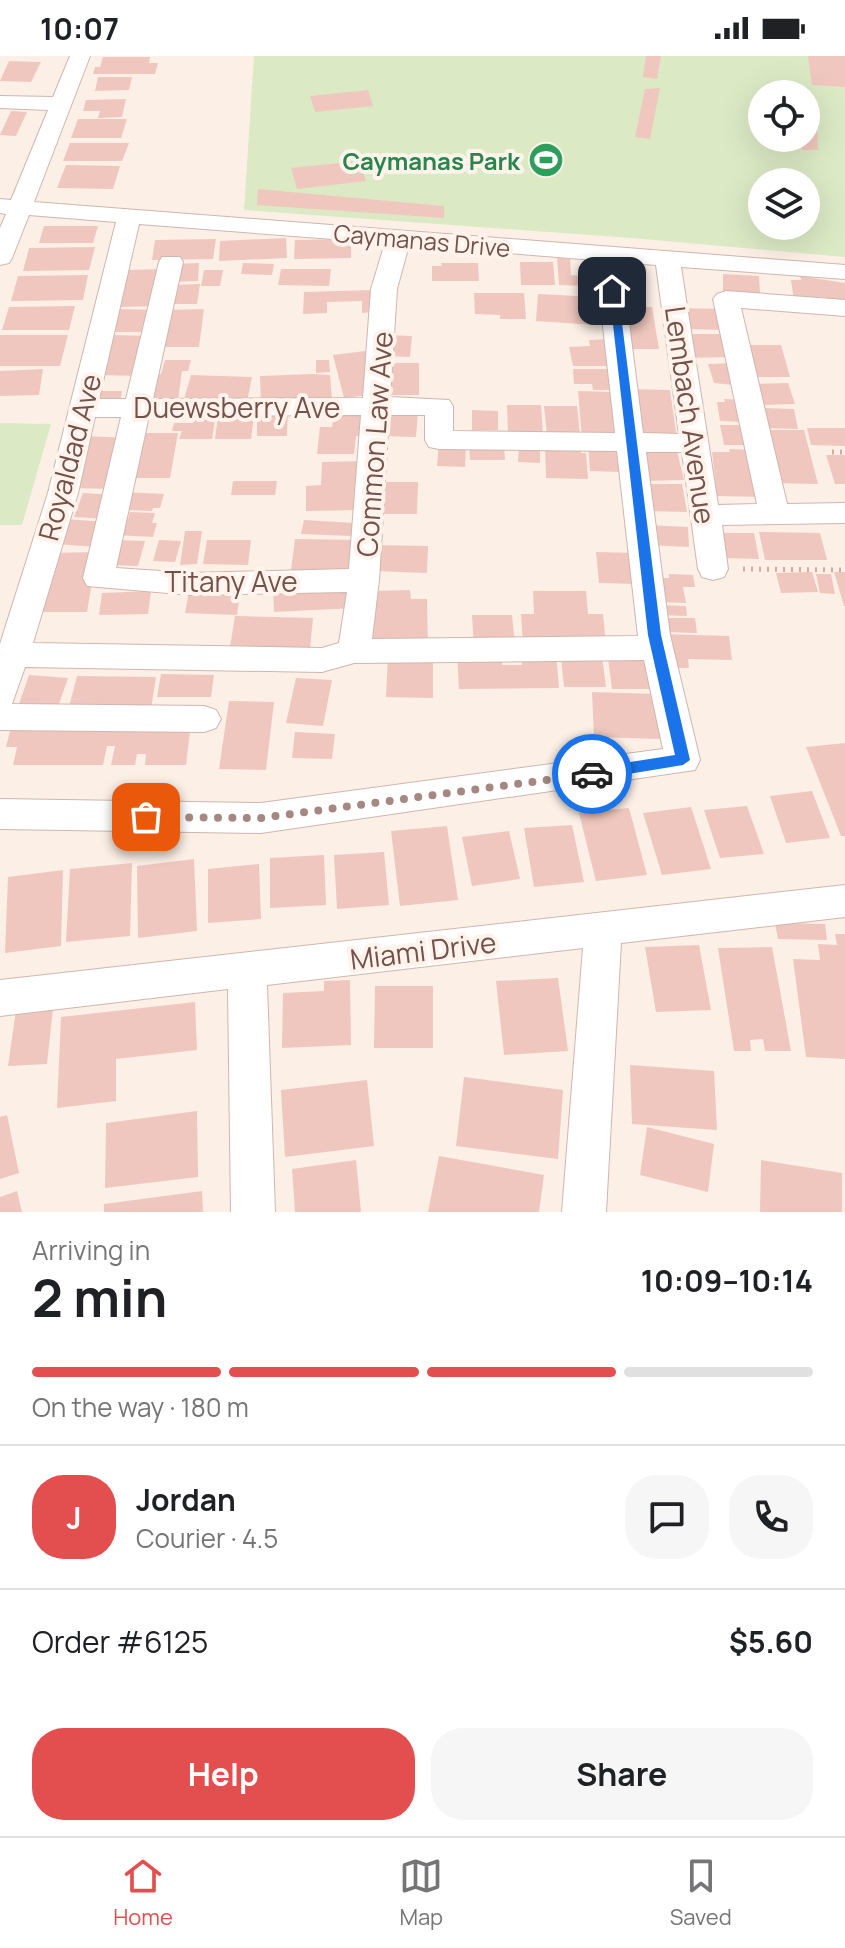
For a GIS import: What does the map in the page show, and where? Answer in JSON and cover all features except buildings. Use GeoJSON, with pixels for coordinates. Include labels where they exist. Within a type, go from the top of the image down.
{"type":"FeatureCollection","features":[{"type":"Feature","properties":{"kind":"street"},"geometry":{"type":"LineString","coordinates":[[0,258],[11,207],[62,104],[80,56]]}},
{"type":"Feature","properties":{"kind":"street"},"geometry":{"type":"LineString","coordinates":[[0,102],[62,104]]}},
{"type":"Feature","properties":{"kind":"street","name":"Caymanas Drive"},"geometry":{"type":"LineString","coordinates":[[11,207],[845,272]]}},
{"type":"Feature","properties":{"kind":"street","name":"Royaldad Ave"},"geometry":{"type":"LineString","coordinates":[[0,696],[63,493],[129,216]]}},
{"type":"Feature","properties":{"kind":"street","name":"Common Law Ave"},"geometry":{"type":"LineString","coordinates":[[354,651],[364,580],[384,289],[399,238]]}},
{"type":"Feature","properties":{"kind":"street","name":"Lembach Avenue"},"geometry":{"type":"LineString","coordinates":[[668,260],[713,569]]}},
{"type":"Feature","properties":{"kind":"street"},"geometry":{"type":"LineString","coordinates":[[138,406],[171,262]]}},
{"type":"Feature","properties":{"kind":"street"},"geometry":{"type":"LineString","coordinates":[[0,814],[261,818],[683,760],[657,648],[612,291]]}},
{"type":"Feature","properties":{"kind":"street"},"geometry":{"type":"LineString","coordinates":[[774,512],[726,299],[845,308]]}},
{"type":"Feature","properties":{"kind":"street","name":"Titany Ave"},"geometry":{"type":"LineString","coordinates":[[138,406],[98,578],[191,584],[364,580]]}},
{"type":"Feature","properties":{"kind":"street","name":"Duewsberry Ave"},"geometry":{"type":"LineString","coordinates":[[83,408],[439,406],[439,440],[629,442]]}},
{"type":"Feature","properties":{"kind":"street"},"geometry":{"type":"LineString","coordinates":[[629,442],[693,443]]}},
{"type":"Feature","properties":{"kind":"street"},"geometry":{"type":"LineString","coordinates":[[705,515],[845,513]]}},
{"type":"Feature","properties":{"kind":"street"},"geometry":{"type":"LineString","coordinates":[[12,655],[322,660],[354,651],[657,648]]}},
{"type":"Feature","properties":{"kind":"street"},"geometry":{"type":"LineString","coordinates":[[0,717],[204,719]]}},
{"type":"Feature","properties":{"kind":"street","name":"Miami Drive"},"geometry":{"type":"LineString","coordinates":[[0,998],[845,901]]}},
{"type":"Feature","properties":{"kind":"street"},"geometry":{"type":"LineString","coordinates":[[584,1212],[603,929]]}},
{"type":"Feature","properties":{"kind":"street"},"geometry":{"type":"LineString","coordinates":[[247,970],[253,1212]]}},
{"type":"Feature","properties":{"kind":"path"},"geometry":{"type":"LineString","coordinates":[[832,452],[845,452]]}},
{"type":"Feature","properties":{"kind":"green space","name":"Caymanas Park"},"geometry":{"type":"Polygon","coordinates":[[[254,56],[845,56],[845,257],[244,210],[254,56]]]}},
{"type":"Feature","properties":{"kind":"green space"},"geometry":{"type":"Polygon","coordinates":[[[0,423],[51,424],[22,525],[0,525],[0,423]]]}},
{"type":"Feature","properties":{"kind":"way so far"},"geometry":{"type":"LineString","coordinates":[[146,817],[261,818],[592,774]]}},
{"type":"Feature","properties":{"kind":"place","name":"Caymanas Park"},"geometry":{"type":"Point","coordinates":[546,160]}},
{"type":"Feature","properties":{"kind":"route"},"geometry":{"type":"LineString","coordinates":[[592,774],[683,760],[654,635],[612,291]]}}]}
